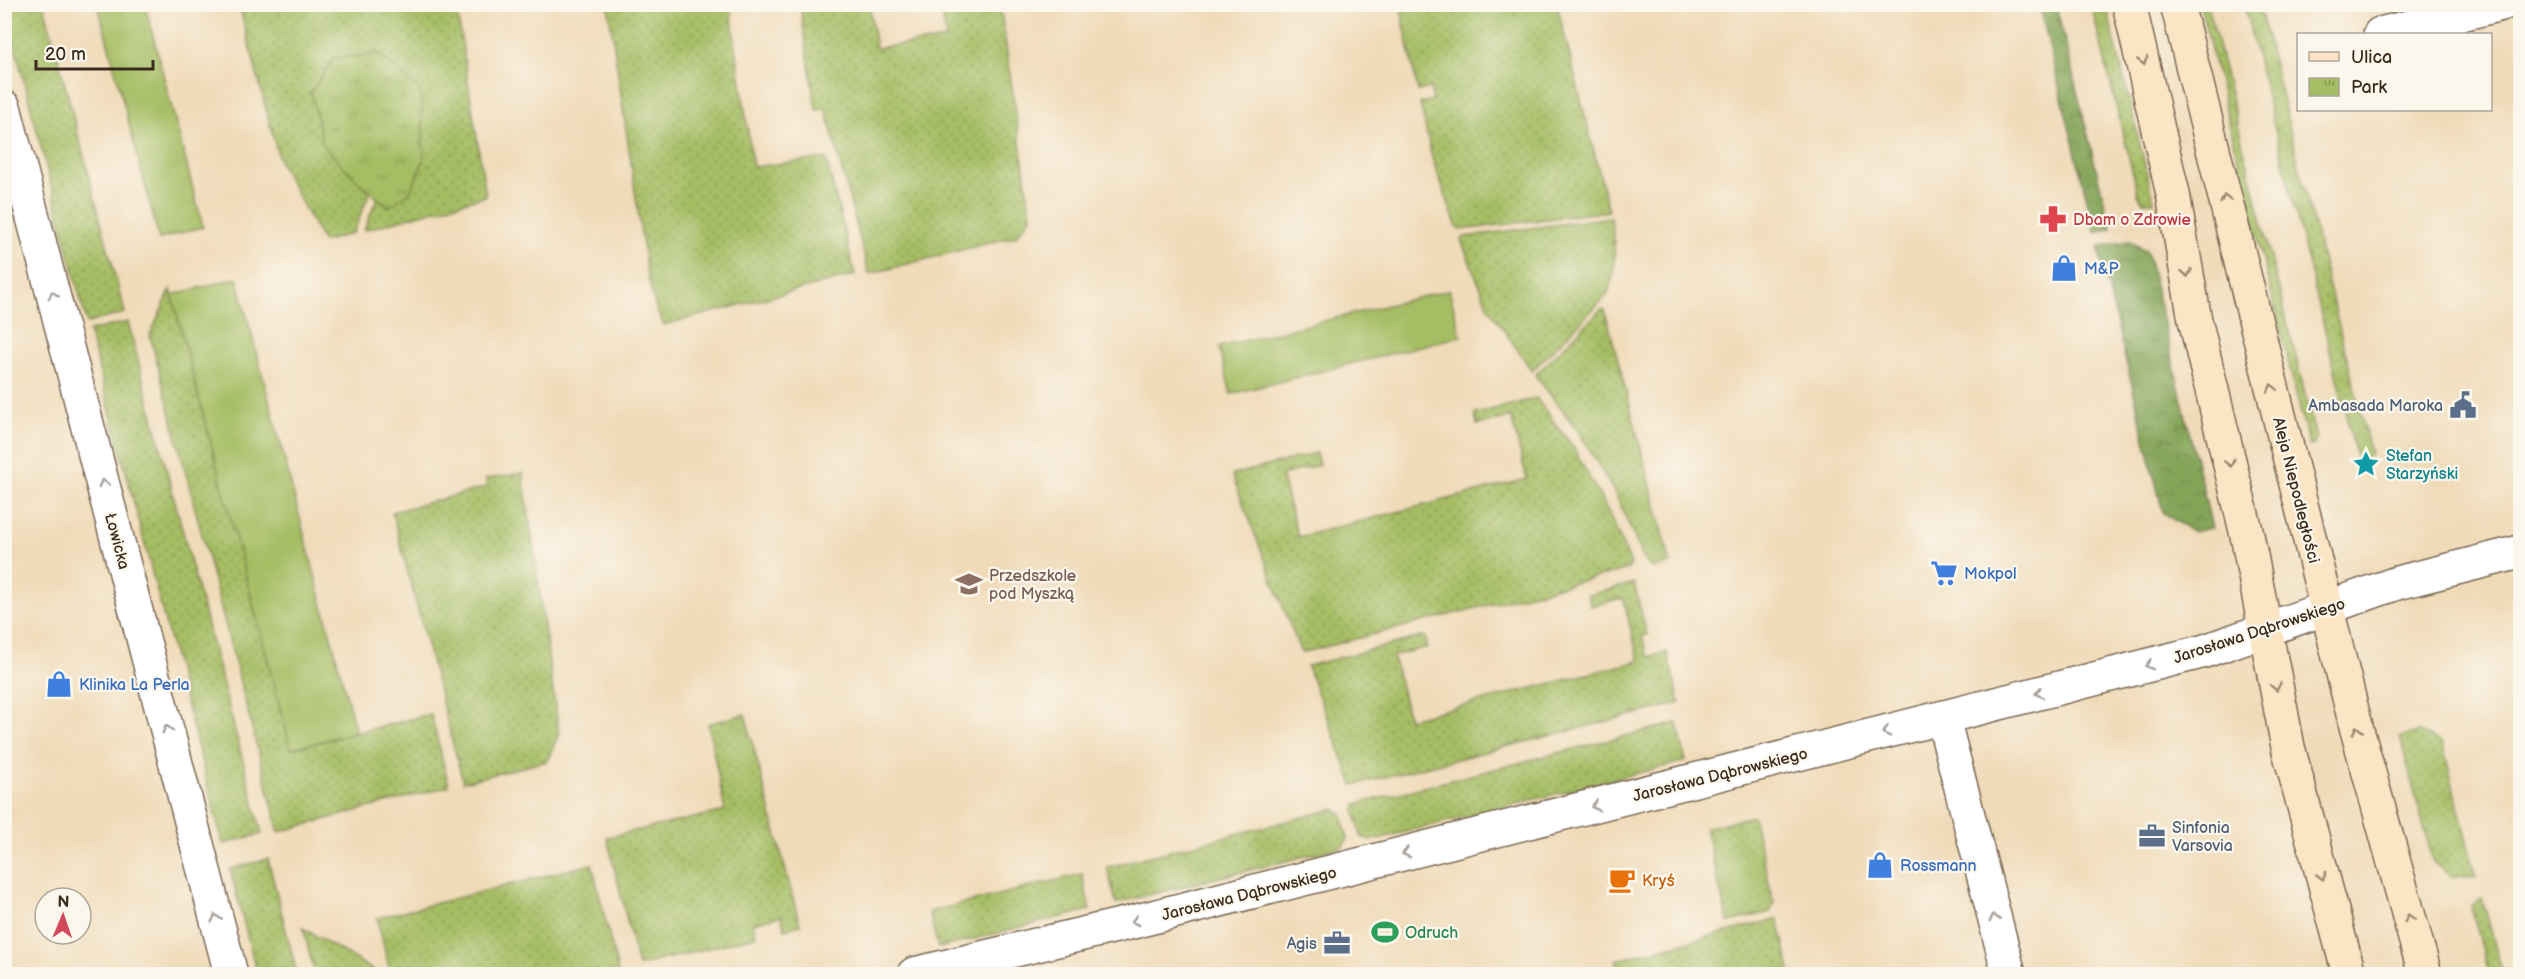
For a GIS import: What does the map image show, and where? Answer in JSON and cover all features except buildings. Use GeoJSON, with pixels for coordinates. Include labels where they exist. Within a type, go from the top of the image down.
{"type":"FeatureCollection","features":[{"type":"Feature","properties":{"kind":"main road"},"geometry":{"type":"LineString","coordinates":[[2128,4],[2160,132],[2195,320],[2247,535],[2288,747],[2349,975]]}},
{"type":"Feature","properties":{"kind":"main road","name":"Aleja Niepodległości"},"geometry":{"type":"LineString","coordinates":[[2177,4],[2357,730],[2425,975]]}},
{"type":"Feature","properties":{"kind":"street"},"geometry":{"type":"LineString","coordinates":[[2384,33],[2502,4]]}},
{"type":"Feature","properties":{"kind":"street","name":"Łowicka"},"geometry":{"type":"LineString","coordinates":[[4,107],[231,975]]}},
{"type":"Feature","properties":{"kind":"street","name":"Jarosława Dąbrowskiego"},"geometry":{"type":"LineString","coordinates":[[914,975],[2205,651],[2397,583],[2520,552]]}},
{"type":"Feature","properties":{"kind":"street"},"geometry":{"type":"LineString","coordinates":[[1943,718],[2009,975]]}},
{"type":"Feature","properties":{"kind":"green space"},"geometry":{"type":"Polygon","coordinates":[[[4,5],[44,5],[125,313],[87,323],[4,5]]]}},
{"type":"Feature","properties":{"kind":"green space"},"geometry":{"type":"Polygon","coordinates":[[[98,5],[145,5],[203,227],[159,239],[98,5]]]}},
{"type":"Feature","properties":{"kind":"green space"},"geometry":{"type":"Polygon","coordinates":[[[239,5],[456,5],[486,196],[364,230],[377,198],[390,207],[323,145],[370,192],[353,233],[323,242],[280,163],[239,5]]]}},
{"type":"Feature","properties":{"kind":"green space"},"geometry":{"type":"Polygon","coordinates":[[[608,5],[730,5],[753,167],[826,158],[855,275],[664,325],[657,312],[647,274],[608,5]]]}},
{"type":"Feature","properties":{"kind":"green space"},"geometry":{"type":"Polygon","coordinates":[[[800,5],[869,5],[876,48],[946,39],[941,5],[1000,5],[1031,217],[1016,236],[869,274],[826,109],[816,110],[800,5]]]}},
{"type":"Feature","properties":{"kind":"green space"},"geometry":{"type":"Polygon","coordinates":[[[1400,5],[1557,5],[1609,211],[1461,230],[1456,225],[1432,158],[1420,103],[1433,100],[1430,88],[1418,91],[1400,5]]]}},
{"type":"Feature","properties":{"kind":"green space"},"geometry":{"type":"Polygon","coordinates":[[[2039,5],[2056,5],[2111,229],[2095,232],[2039,5]]]}},
{"type":"Feature","properties":{"kind":"green space"},"geometry":{"type":"Polygon","coordinates":[[[2091,5],[2106,5],[2154,202],[2143,202],[2138,194],[2091,5]]]}},
{"type":"Feature","properties":{"kind":"green space"},"geometry":{"type":"Polygon","coordinates":[[[2200,5],[2208,5],[2316,438],[2314,445],[2309,446],[2200,5]]]}},
{"type":"Feature","properties":{"kind":"green space"},"geometry":{"type":"Polygon","coordinates":[[[2244,5],[2259,5],[2371,455],[2357,459],[2244,5]]]}},
{"type":"Feature","properties":{"kind":"green space"},"geometry":{"type":"Polygon","coordinates":[[[379,54],[421,92],[424,160],[410,192],[389,207],[358,182],[323,145],[311,92],[334,58],[379,54]]]}},
{"type":"Feature","properties":{"kind":"green space"},"geometry":{"type":"Polygon","coordinates":[[[1611,217],[1614,266],[1607,295],[1532,371],[1488,307],[1461,240],[1464,237],[1611,217]]]}},
{"type":"Feature","properties":{"kind":"green space"},"geometry":{"type":"Polygon","coordinates":[[[2130,241],[2147,251],[2212,528],[2193,532],[2163,513],[2098,246],[2130,241]]]}},
{"type":"Feature","properties":{"kind":"green space"},"geometry":{"type":"Polygon","coordinates":[[[237,278],[356,732],[291,749],[172,295],[237,278]]]}},
{"type":"Feature","properties":{"kind":"green space"},"geometry":{"type":"Polygon","coordinates":[[[171,289],[291,749],[431,714],[449,786],[279,832],[150,335],[171,289]]]}},
{"type":"Feature","properties":{"kind":"green space"},"geometry":{"type":"Polygon","coordinates":[[[1449,290],[1461,336],[1231,394],[1219,347],[1449,290]]]}},
{"type":"Feature","properties":{"kind":"green space"},"geometry":{"type":"Polygon","coordinates":[[[1601,309],[1605,310],[1671,564],[1651,568],[1644,560],[1617,497],[1579,432],[1535,375],[1601,309]]]}},
{"type":"Feature","properties":{"kind":"green space"},"geometry":{"type":"Polygon","coordinates":[[[128,322],[262,834],[223,844],[89,331],[128,322]]]}},
{"type":"Feature","properties":{"kind":"green space"},"geometry":{"type":"Polygon","coordinates":[[[1536,398],[1573,447],[1608,511],[1631,564],[1628,569],[1301,653],[1232,475],[1316,453],[1319,465],[1281,475],[1298,537],[1527,479],[1511,417],[1477,425],[1475,414],[1536,398]]]}},
{"type":"Feature","properties":{"kind":"green space"},"geometry":{"type":"Polygon","coordinates":[[[523,473],[559,734],[547,761],[463,782],[392,512],[487,487],[486,479],[523,473]]]}},
{"type":"Feature","properties":{"kind":"green space"},"geometry":{"type":"Polygon","coordinates":[[[1634,583],[1647,635],[1642,636],[1648,657],[1667,652],[1680,703],[1353,785],[1307,666],[1425,636],[1428,647],[1393,656],[1409,719],[1639,661],[1623,598],[1590,606],[1588,595],[1634,583]]]}},
{"type":"Feature","properties":{"kind":"green space"},"geometry":{"type":"Polygon","coordinates":[[[745,714],[800,925],[785,929],[781,916],[753,923],[756,936],[638,966],[607,837],[725,811],[708,724],[745,714]]]}},
{"type":"Feature","properties":{"kind":"green space"},"geometry":{"type":"Polygon","coordinates":[[[1677,723],[1686,761],[1370,841],[1361,836],[1355,811],[1356,804],[1677,723]]]}},
{"type":"Feature","properties":{"kind":"green space"},"geometry":{"type":"Polygon","coordinates":[[[2419,732],[2442,742],[2476,877],[2450,876],[2433,862],[2400,737],[2419,732]]]}},
{"type":"Feature","properties":{"kind":"green space"},"geometry":{"type":"Polygon","coordinates":[[[1334,809],[1342,814],[1348,839],[1342,847],[1116,903],[1107,867],[1334,809]]]}},
{"type":"Feature","properties":{"kind":"green space"},"geometry":{"type":"Polygon","coordinates":[[[1753,816],[1774,904],[1770,912],[1728,922],[1705,828],[1753,816]]]}},
{"type":"Feature","properties":{"kind":"green space"},"geometry":{"type":"Polygon","coordinates":[[[268,859],[297,974],[257,974],[230,869],[268,859]]]}},
{"type":"Feature","properties":{"kind":"green space"},"geometry":{"type":"Polygon","coordinates":[[[592,864],[618,972],[606,974],[400,974],[389,968],[377,918],[592,864]]]}},
{"type":"Feature","properties":{"kind":"green space"},"geometry":{"type":"Polygon","coordinates":[[[1082,874],[1090,910],[938,948],[929,912],[1082,874]]]}},
{"type":"Feature","properties":{"kind":"green space"},"geometry":{"type":"Polygon","coordinates":[[[2482,898],[2503,974],[2489,974],[2471,906],[2482,898]]]}},
{"type":"Feature","properties":{"kind":"green space"},"geometry":{"type":"Polygon","coordinates":[[[1778,919],[1791,974],[1620,974],[1616,960],[1778,919]]]}},
{"type":"Feature","properties":{"kind":"green space"},"geometry":{"type":"Polygon","coordinates":[[[303,928],[380,974],[315,974],[303,928]]]}},
{"type":"Feature","properties":{"kind":"place","name":"Dbam o Zdrowie"},"geometry":{"type":"Point","coordinates":[2053,219]}},
{"type":"Feature","properties":{"kind":"place","name":"M&P"},"geometry":{"type":"Point","coordinates":[2064,268]}},
{"type":"Feature","properties":{"kind":"place","name":"Ambasada Maroka"},"geometry":{"type":"Point","coordinates":[2463,405]}},
{"type":"Feature","properties":{"kind":"place","name":"Stefan Starzyński"},"geometry":{"type":"Point","coordinates":[2366,464]}},
{"type":"Feature","properties":{"kind":"place","name":"Mokpol"},"geometry":{"type":"Point","coordinates":[1944,573]}},
{"type":"Feature","properties":{"kind":"place","name":"Przedszkole pod Myszką"},"geometry":{"type":"Point","coordinates":[969,584]}},
{"type":"Feature","properties":{"kind":"place","name":"Klinika La Perla"},"geometry":{"type":"Point","coordinates":[59,684]}},
{"type":"Feature","properties":{"kind":"place","name":"Sinfonia Varsovia"},"geometry":{"type":"Point","coordinates":[2152,836]}},
{"type":"Feature","properties":{"kind":"place","name":"Rossmann"},"geometry":{"type":"Point","coordinates":[1880,865]}},
{"type":"Feature","properties":{"kind":"place","name":"Kryś"},"geometry":{"type":"Point","coordinates":[1622,880]}},
{"type":"Feature","properties":{"kind":"place","name":"Odruch"},"geometry":{"type":"Point","coordinates":[1385,932]}},
{"type":"Feature","properties":{"kind":"place","name":"Agis"},"geometry":{"type":"Point","coordinates":[1337,943]}}]}
